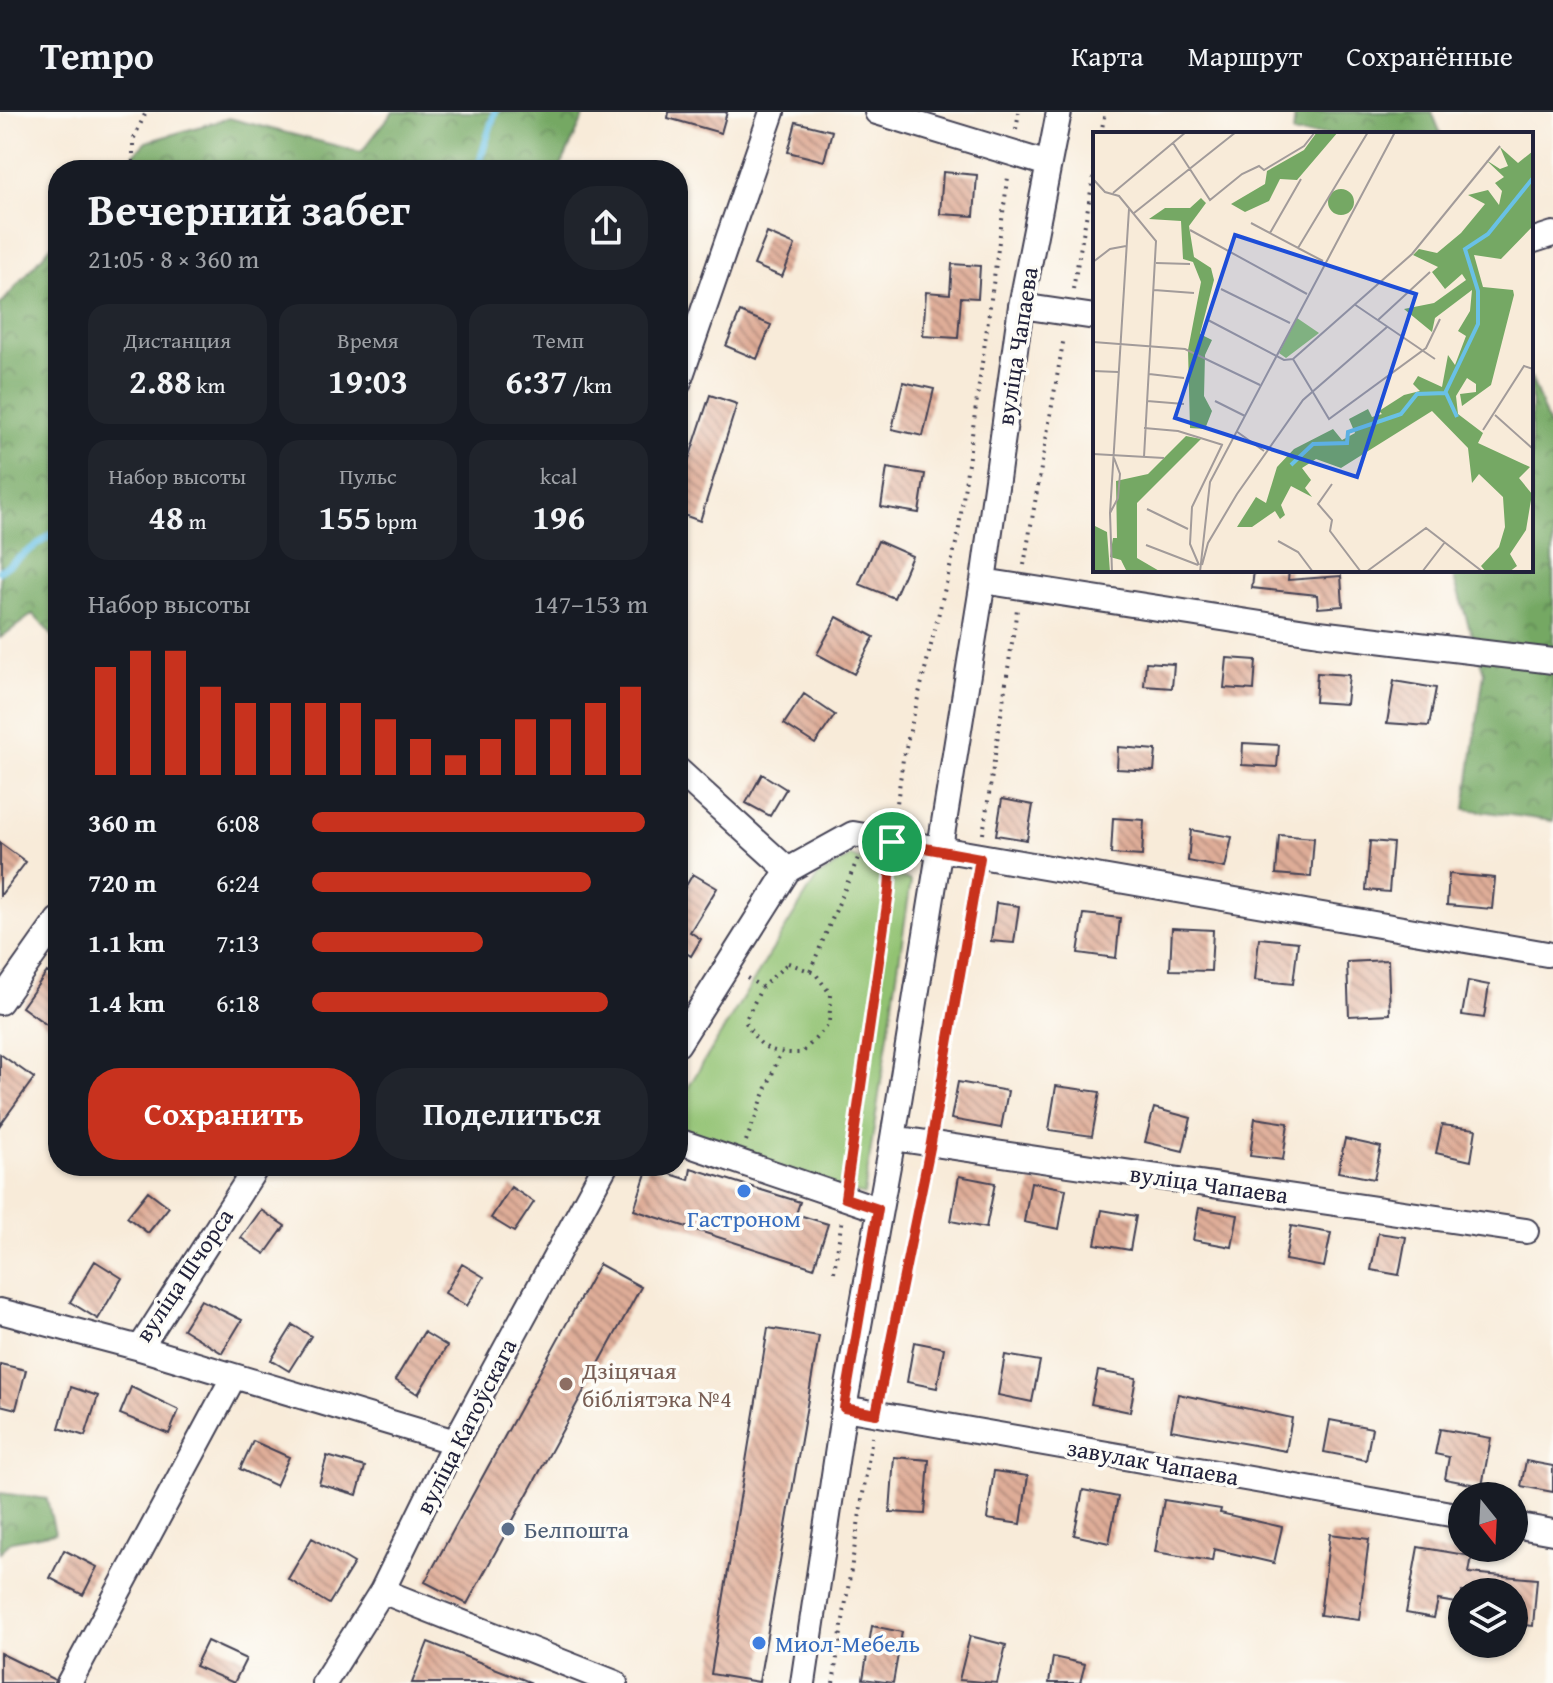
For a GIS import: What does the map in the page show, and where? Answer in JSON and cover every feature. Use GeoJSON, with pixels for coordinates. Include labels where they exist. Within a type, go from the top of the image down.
{"type":"FeatureCollection","features":[{"type":"Feature","properties":{"kind":"street"},"geometry":{"type":"LineString","coordinates":[[688,355],[772,112]]}},
{"type":"Feature","properties":{"kind":"street"},"geometry":{"type":"LineString","coordinates":[[877,112],[1048,164]]}},
{"type":"Feature","properties":{"kind":"street","name":"вуліца Чапаева"},"geometry":{"type":"LineString","coordinates":[[803,1683],[844,1408],[893,1138],[983,581],[1021,306],[1059,112]]}},
{"type":"Feature","properties":{"kind":"street"},"geometry":{"type":"LineString","coordinates":[[1533,240],[1553,234]]}},
{"type":"Feature","properties":{"kind":"street"},"geometry":{"type":"LineString","coordinates":[[1021,306],[1093,317]]}},
{"type":"Feature","properties":{"kind":"street"},"geometry":{"type":"LineString","coordinates":[[983,581],[1319,633],[1553,661]]}},
{"type":"Feature","properties":{"kind":"street"},"geometry":{"type":"LineString","coordinates":[[688,779],[788,870]]}},
{"type":"Feature","properties":{"kind":"street"},"geometry":{"type":"LineString","coordinates":[[688,1028],[788,870],[853,834],[940,852],[1547,954]]}},
{"type":"Feature","properties":{"kind":"street"},"geometry":{"type":"LineString","coordinates":[[0,1002],[48,934]]}},
{"type":"Feature","properties":{"kind":"street","name":"вуліца Чапаева"},"geometry":{"type":"LineString","coordinates":[[893,1138],[1526,1231]]}},
{"type":"Feature","properties":{"kind":"street"},"geometry":{"type":"LineString","coordinates":[[688,1144],[878,1209]]}},
{"type":"Feature","properties":{"kind":"street","name":"вуліца Шчорса"},"geometry":{"type":"LineString","coordinates":[[0,1311],[140,1348],[251,1176]]}},
{"type":"Feature","properties":{"kind":"street","name":"вуліца Катоўскага"},"geometry":{"type":"LineString","coordinates":[[324,1683],[382,1591],[455,1442],[600,1176]]}},
{"type":"Feature","properties":{"kind":"street"},"geometry":{"type":"LineString","coordinates":[[140,1348],[455,1442]]}},
{"type":"Feature","properties":{"kind":"street"},"geometry":{"type":"LineString","coordinates":[[69,1683],[233,1378]]}},
{"type":"Feature","properties":{"kind":"street","name":"завулак Чапаева"},"geometry":{"type":"LineString","coordinates":[[844,1408],[1448,1514]]}},
{"type":"Feature","properties":{"kind":"street"},"geometry":{"type":"LineString","coordinates":[[1528,1528],[1553,1532]]}},
{"type":"Feature","properties":{"kind":"street"},"geometry":{"type":"LineString","coordinates":[[382,1591],[615,1683]]}},
{"type":"Feature","properties":{"kind":"path"},"geometry":{"type":"LineString","coordinates":[[133,160],[133,140],[146,112]]}},
{"type":"Feature","properties":{"kind":"path"},"geometry":{"type":"LineString","coordinates":[[834,1272],[889,891],[903,759],[958,535],[1019,112]]}},
{"type":"Feature","properties":{"kind":"path"},"geometry":{"type":"LineString","coordinates":[[1101,132],[1105,112]]}},
{"type":"Feature","properties":{"kind":"path"},"geometry":{"type":"LineString","coordinates":[[833,1683],[876,1414],[931,1143],[980,858],[1020,587],[1093,180]]}},
{"type":"Feature","properties":{"kind":"path"},"geometry":{"type":"LineString","coordinates":[[810,971],[867,837]]}},
{"type":"Feature","properties":{"kind":"path"},"geometry":{"type":"LineString","coordinates":[[788,963],[815,973],[831,995],[829,1024],[802,1053],[780,1054],[757,1043],[745,1021],[762,987],[788,963]]}},
{"type":"Feature","properties":{"kind":"path"},"geometry":{"type":"LineString","coordinates":[[739,1162],[780,1054]]}},
{"type":"Feature","properties":{"kind":"green space"},"geometry":{"type":"Polygon","coordinates":[[[393,112],[586,112],[564,160],[129,160],[146,142],[229,118],[361,152],[393,112]]]}},
{"type":"Feature","properties":{"kind":"green space"},"geometry":{"type":"Polygon","coordinates":[[[1295,112],[1432,112],[1440,132],[1293,132],[1295,112]]]}},
{"type":"Feature","properties":{"kind":"green space"},"geometry":{"type":"Polygon","coordinates":[[[48,250],[48,631],[33,614],[0,638],[0,305],[48,250]]]}},
{"type":"Feature","properties":{"kind":"green space"},"geometry":{"type":"Polygon","coordinates":[[[1533,382],[1553,436],[1553,821],[1465,809],[1484,673],[1452,572],[1533,572],[1533,382]]]}},
{"type":"Feature","properties":{"kind":"green space"},"geometry":{"type":"Polygon","coordinates":[[[851,856],[911,881],[864,1195],[688,1144],[688,1088],[817,877],[851,856]]]}},
{"type":"Feature","properties":{"kind":"green space"},"geometry":{"type":"Polygon","coordinates":[[[0,1493],[47,1499],[55,1533],[12,1541],[0,1552],[0,1493]]]}},
{"type":"Feature","properties":{"kind":"building"},"geometry":{"type":"Polygon","coordinates":[[[669,112],[727,112],[721,133],[668,118],[669,112]]]}},
{"type":"Feature","properties":{"kind":"building"},"geometry":{"type":"Polygon","coordinates":[[[796,122],[832,131],[824,161],[788,152],[796,122]]]}},
{"type":"Feature","properties":{"kind":"building"},"geometry":{"type":"Polygon","coordinates":[[[943,172],[977,175],[974,216],[940,214],[943,172]]]}},
{"type":"Feature","properties":{"kind":"building"},"geometry":{"type":"Polygon","coordinates":[[[767,233],[795,245],[782,277],[754,265],[767,233]]]}},
{"type":"Feature","properties":{"kind":"building"},"geometry":{"type":"Polygon","coordinates":[[[952,264],[980,266],[978,298],[961,297],[958,338],[923,336],[926,292],[950,294],[952,264]]]}},
{"type":"Feature","properties":{"kind":"building"},"geometry":{"type":"Polygon","coordinates":[[[740,312],[771,325],[757,359],[726,346],[740,312]]]}},
{"type":"Feature","properties":{"kind":"building"},"geometry":{"type":"Polygon","coordinates":[[[903,382],[934,389],[923,436],[892,429],[903,382]]]}},
{"type":"Feature","properties":{"kind":"building"},"geometry":{"type":"Polygon","coordinates":[[[710,395],[737,404],[700,521],[688,517],[688,462],[710,395]]]}},
{"type":"Feature","properties":{"kind":"building"},"geometry":{"type":"Polygon","coordinates":[[[887,468],[925,474],[919,513],[881,507],[887,468]]]}},
{"type":"Feature","properties":{"kind":"building"},"geometry":{"type":"Polygon","coordinates":[[[878,541],[912,556],[894,598],[859,584],[878,541]]]}},
{"type":"Feature","properties":{"kind":"building"},"geometry":{"type":"Polygon","coordinates":[[[1254,572],[1289,572],[1288,580],[1341,576],[1343,606],[1318,608],[1317,595],[1252,588],[1254,572]]]}},
{"type":"Feature","properties":{"kind":"building"},"geometry":{"type":"Polygon","coordinates":[[[837,617],[874,637],[854,674],[817,654],[837,617]]]}},
{"type":"Feature","properties":{"kind":"building"},"geometry":{"type":"Polygon","coordinates":[[[1227,658],[1256,660],[1254,690],[1224,688],[1227,658]]]}},
{"type":"Feature","properties":{"kind":"building"},"geometry":{"type":"Polygon","coordinates":[[[1146,662],[1174,664],[1172,688],[1144,686],[1146,662]]]}},
{"type":"Feature","properties":{"kind":"building"},"geometry":{"type":"Polygon","coordinates":[[[1317,673],[1349,675],[1346,704],[1315,702],[1317,673]]]}},
{"type":"Feature","properties":{"kind":"building"},"geometry":{"type":"Polygon","coordinates":[[[1394,681],[1436,688],[1429,726],[1387,723],[1394,681]]]}},
{"type":"Feature","properties":{"kind":"building"},"geometry":{"type":"Polygon","coordinates":[[[804,694],[835,715],[815,744],[784,724],[804,694]]]}},
{"type":"Feature","properties":{"kind":"building"},"geometry":{"type":"Polygon","coordinates":[[[1243,743],[1279,745],[1277,767],[1242,765],[1243,743]]]}},
{"type":"Feature","properties":{"kind":"building"},"geometry":{"type":"Polygon","coordinates":[[[1118,747],[1156,750],[1154,771],[1117,769],[1118,747]]]}},
{"type":"Feature","properties":{"kind":"building"},"geometry":{"type":"Polygon","coordinates":[[[762,774],[786,789],[770,816],[746,803],[762,774]]]}},
{"type":"Feature","properties":{"kind":"building"},"geometry":{"type":"Polygon","coordinates":[[[1002,799],[1033,805],[1027,840],[996,835],[1002,799]]]}},
{"type":"Feature","properties":{"kind":"building"},"geometry":{"type":"Polygon","coordinates":[[[1113,818],[1144,820],[1142,856],[1111,854],[1113,818]]]}},
{"type":"Feature","properties":{"kind":"building"},"geometry":{"type":"Polygon","coordinates":[[[1191,830],[1232,837],[1225,868],[1188,861],[1191,830]]]}},
{"type":"Feature","properties":{"kind":"building"},"geometry":{"type":"Polygon","coordinates":[[[1279,835],[1314,838],[1311,877],[1276,874],[1279,835]]]}},
{"type":"Feature","properties":{"kind":"building"},"geometry":{"type":"Polygon","coordinates":[[[1370,841],[1393,843],[1389,892],[1366,890],[1370,841]]]}},
{"type":"Feature","properties":{"kind":"building"},"geometry":{"type":"Polygon","coordinates":[[[0,843],[26,862],[0,896],[0,843]]]}},
{"type":"Feature","properties":{"kind":"building"},"geometry":{"type":"Polygon","coordinates":[[[693,874],[717,888],[690,932],[701,939],[691,956],[688,954],[688,882],[693,874]]]}},
{"type":"Feature","properties":{"kind":"building"},"geometry":{"type":"Polygon","coordinates":[[[1449,874],[1495,878],[1492,909],[1447,905],[1449,874]]]}},
{"type":"Feature","properties":{"kind":"building"},"geometry":{"type":"Polygon","coordinates":[[[996,903],[1019,906],[1014,943],[991,941],[996,903]]]}},
{"type":"Feature","properties":{"kind":"building"},"geometry":{"type":"Polygon","coordinates":[[[1084,914],[1120,918],[1116,958],[1078,953],[1084,914]]]}},
{"type":"Feature","properties":{"kind":"building"},"geometry":{"type":"Polygon","coordinates":[[[1172,928],[1213,930],[1211,971],[1170,970],[1172,928]]]}},
{"type":"Feature","properties":{"kind":"building"},"geometry":{"type":"Polygon","coordinates":[[[1259,938],[1298,942],[1293,984],[1255,980],[1259,938]]]}},
{"type":"Feature","properties":{"kind":"building"},"geometry":{"type":"Polygon","coordinates":[[[1388,960],[1390,1014],[1349,1016],[1347,962],[1388,960]]]}},
{"type":"Feature","properties":{"kind":"building"},"geometry":{"type":"Polygon","coordinates":[[[47,972],[48,973],[48,1026],[22,1007],[47,972]]]}},
{"type":"Feature","properties":{"kind":"building"},"geometry":{"type":"Polygon","coordinates":[[[1468,981],[1489,985],[1484,1018],[1462,1015],[1468,981]]]}},
{"type":"Feature","properties":{"kind":"building"},"geometry":{"type":"Polygon","coordinates":[[[0,1054],[34,1078],[0,1125],[0,1054]]]}},
{"type":"Feature","properties":{"kind":"building"},"geometry":{"type":"Polygon","coordinates":[[[958,1082],[1008,1091],[1001,1128],[951,1119],[958,1082]]]}},
{"type":"Feature","properties":{"kind":"building"},"geometry":{"type":"Polygon","coordinates":[[[1056,1086],[1100,1092],[1092,1136],[1049,1130],[1056,1086]]]}},
{"type":"Feature","properties":{"kind":"building"},"geometry":{"type":"Polygon","coordinates":[[[1154,1108],[1191,1118],[1183,1151],[1145,1142],[1154,1108]]]}},
{"type":"Feature","properties":{"kind":"building"},"geometry":{"type":"Polygon","coordinates":[[[1255,1118],[1288,1123],[1283,1160],[1250,1156],[1255,1118]]]}},
{"type":"Feature","properties":{"kind":"building"},"geometry":{"type":"Polygon","coordinates":[[[1442,1125],[1476,1129],[1471,1161],[1436,1153],[1442,1125]]]}},
{"type":"Feature","properties":{"kind":"building"},"geometry":{"type":"Polygon","coordinates":[[[1345,1139],[1381,1147],[1374,1179],[1338,1172],[1345,1139]]]}},
{"type":"Feature","properties":{"kind":"building"},"geometry":{"type":"Polygon","coordinates":[[[691,1168],[800,1202],[796,1214],[828,1224],[814,1268],[634,1210],[645,1176],[676,1176],[689,1180],[691,1168]]]}},
{"type":"Feature","properties":{"kind":"building"},"geometry":{"type":"Polygon","coordinates":[[[959,1176],[995,1183],[986,1228],[951,1221],[959,1176]]]}},
{"type":"Feature","properties":{"kind":"building"},"geometry":{"type":"Polygon","coordinates":[[[1031,1182],[1066,1189],[1059,1229],[1024,1222],[1031,1182]]]}},
{"type":"Feature","properties":{"kind":"building"},"geometry":{"type":"Polygon","coordinates":[[[511,1187],[534,1202],[514,1232],[491,1218],[511,1187]]]}},
{"type":"Feature","properties":{"kind":"building"},"geometry":{"type":"Polygon","coordinates":[[[148,1191],[169,1207],[148,1233],[127,1217],[148,1191]]]}},
{"type":"Feature","properties":{"kind":"building"},"geometry":{"type":"Polygon","coordinates":[[[1199,1208],[1238,1215],[1232,1247],[1193,1240],[1199,1208]]]}},
{"type":"Feature","properties":{"kind":"building"},"geometry":{"type":"Polygon","coordinates":[[[261,1210],[285,1226],[265,1254],[241,1238],[261,1210]]]}},
{"type":"Feature","properties":{"kind":"building"},"geometry":{"type":"Polygon","coordinates":[[[1102,1210],[1136,1216],[1130,1250],[1095,1244],[1102,1210]]]}},
{"type":"Feature","properties":{"kind":"building"},"geometry":{"type":"Polygon","coordinates":[[[1291,1226],[1331,1233],[1324,1267],[1285,1260],[1291,1226]]]}},
{"type":"Feature","properties":{"kind":"building"},"geometry":{"type":"Polygon","coordinates":[[[1378,1233],[1406,1237],[1399,1275],[1371,1270],[1378,1233]]]}},
{"type":"Feature","properties":{"kind":"building"},"geometry":{"type":"Polygon","coordinates":[[[95,1261],[122,1278],[98,1319],[70,1302],[95,1261]]]}},
{"type":"Feature","properties":{"kind":"building"},"geometry":{"type":"Polygon","coordinates":[[[462,1264],[484,1277],[467,1306],[445,1293],[462,1264]]]}},
{"type":"Feature","properties":{"kind":"building"},"geometry":{"type":"Polygon","coordinates":[[[599,1264],[641,1287],[467,1604],[425,1582],[599,1264]]]}},
{"type":"Feature","properties":{"kind":"building"},"geometry":{"type":"Polygon","coordinates":[[[201,1300],[242,1320],[222,1353],[183,1329],[201,1300]]]}},
{"type":"Feature","properties":{"kind":"building"},"geometry":{"type":"Polygon","coordinates":[[[293,1325],[311,1336],[289,1371],[271,1360],[293,1325]]]}},
{"type":"Feature","properties":{"kind":"building"},"geometry":{"type":"Polygon","coordinates":[[[768,1328],[819,1336],[759,1682],[711,1674],[768,1328]]]}},
{"type":"Feature","properties":{"kind":"building"},"geometry":{"type":"Polygon","coordinates":[[[424,1332],[447,1346],[418,1394],[395,1380],[424,1332]]]}},
{"type":"Feature","properties":{"kind":"building"},"geometry":{"type":"Polygon","coordinates":[[[914,1342],[944,1348],[937,1388],[907,1382],[914,1342]]]}},
{"type":"Feature","properties":{"kind":"building"},"geometry":{"type":"Polygon","coordinates":[[[1005,1355],[1040,1361],[1032,1402],[998,1395],[1005,1355]]]}},
{"type":"Feature","properties":{"kind":"building"},"geometry":{"type":"Polygon","coordinates":[[[0,1364],[26,1370],[16,1409],[0,1405],[0,1364]]]}},
{"type":"Feature","properties":{"kind":"building"},"geometry":{"type":"Polygon","coordinates":[[[1098,1371],[1136,1378],[1130,1412],[1091,1404],[1098,1371]]]}},
{"type":"Feature","properties":{"kind":"building"},"geometry":{"type":"Polygon","coordinates":[[[71,1387],[98,1396],[85,1436],[59,1428],[71,1387]]]}},
{"type":"Feature","properties":{"kind":"building"},"geometry":{"type":"Polygon","coordinates":[[[131,1387],[179,1410],[169,1434],[120,1414],[131,1387]]]}},
{"type":"Feature","properties":{"kind":"building"},"geometry":{"type":"Polygon","coordinates":[[[1178,1394],[1292,1418],[1286,1451],[1171,1430],[1178,1394]]]}},
{"type":"Feature","properties":{"kind":"building"},"geometry":{"type":"Polygon","coordinates":[[[1330,1420],[1372,1428],[1366,1460],[1324,1452],[1330,1420]]]}},
{"type":"Feature","properties":{"kind":"building"},"geometry":{"type":"Polygon","coordinates":[[[1440,1429],[1491,1438],[1483,1482],[1445,1479],[1449,1457],[1435,1454],[1440,1429]]]}},
{"type":"Feature","properties":{"kind":"building"},"geometry":{"type":"Polygon","coordinates":[[[253,1441],[289,1457],[276,1486],[240,1469],[253,1441]]]}},
{"type":"Feature","properties":{"kind":"building"},"geometry":{"type":"Polygon","coordinates":[[[327,1456],[365,1467],[357,1495],[319,1484],[327,1456]]]}},
{"type":"Feature","properties":{"kind":"building"},"geometry":{"type":"Polygon","coordinates":[[[894,1457],[929,1460],[925,1514],[890,1512],[894,1457]]]}},
{"type":"Feature","properties":{"kind":"building"},"geometry":{"type":"Polygon","coordinates":[[[1526,1461],[1553,1466],[1553,1492],[1528,1487],[1528,1482],[1522,1482],[1526,1461]]]}},
{"type":"Feature","properties":{"kind":"building"},"geometry":{"type":"Polygon","coordinates":[[[994,1471],[1028,1476],[1021,1524],[987,1519],[994,1471]]]}},
{"type":"Feature","properties":{"kind":"building"},"geometry":{"type":"Polygon","coordinates":[[[1083,1490],[1118,1497],[1109,1543],[1074,1535],[1083,1490]]]}},
{"type":"Feature","properties":{"kind":"building"},"geometry":{"type":"Polygon","coordinates":[[[1164,1500],[1221,1509],[1220,1513],[1282,1527],[1274,1563],[1214,1549],[1212,1561],[1155,1552],[1164,1500]]]}},
{"type":"Feature","properties":{"kind":"building"},"geometry":{"type":"Polygon","coordinates":[[[1330,1534],[1369,1539],[1359,1620],[1320,1615],[1330,1534]]]}},
{"type":"Feature","properties":{"kind":"building"},"geometry":{"type":"Polygon","coordinates":[[[312,1538],[354,1563],[329,1604],[288,1579],[312,1538]]]}},
{"type":"Feature","properties":{"kind":"building"},"geometry":{"type":"Polygon","coordinates":[[[1418,1547],[1448,1552],[1448,1562],[1471,1562],[1469,1573],[1526,1578],[1448,1578],[1448,1602],[1438,1600],[1434,1618],[1406,1613],[1418,1547]]]}},
{"type":"Feature","properties":{"kind":"building"},"geometry":{"type":"Polygon","coordinates":[[[64,1550],[97,1567],[83,1595],[50,1578],[64,1550]]]}},
{"type":"Feature","properties":{"kind":"building"},"geometry":{"type":"Polygon","coordinates":[[[1528,1578],[1537,1579],[1533,1626],[1528,1625],[1528,1578]]]}},
{"type":"Feature","properties":{"kind":"building"},"geometry":{"type":"Polygon","coordinates":[[[872,1626],[902,1632],[893,1683],[863,1679],[872,1626]]]}},
{"type":"Feature","properties":{"kind":"building"},"geometry":{"type":"Polygon","coordinates":[[[970,1636],[1006,1645],[997,1683],[959,1680],[970,1636]]]}},
{"type":"Feature","properties":{"kind":"building"},"geometry":{"type":"Polygon","coordinates":[[[207,1641],[246,1659],[234,1683],[195,1666],[207,1641]]]}},
{"type":"Feature","properties":{"kind":"building"},"geometry":{"type":"Polygon","coordinates":[[[428,1642],[530,1682],[412,1683],[428,1642]]]}},
{"type":"Feature","properties":{"kind":"building"},"geometry":{"type":"Polygon","coordinates":[[[0,1653],[55,1680],[54,1683],[0,1683],[0,1653]]]}},
{"type":"Feature","properties":{"kind":"building"},"geometry":{"type":"Polygon","coordinates":[[[1053,1657],[1085,1664],[1080,1683],[1049,1683],[1053,1657]]]}},
{"type":"Feature","properties":{"kind":"waterway"},"geometry":{"type":"LineString","coordinates":[[480,160],[495,112]]}},
{"type":"Feature","properties":{"kind":"waterway"},"geometry":{"type":"LineString","coordinates":[[0,571],[48,537]]}},
{"type":"Feature","properties":{"kind":"place","name":"Гастроном"},"geometry":{"type":"Point","coordinates":[744,1191]}},
{"type":"Feature","properties":{"kind":"place","name":"Дзіцячая бібліятэка №4"},"geometry":{"type":"Point","coordinates":[566,1384]}},
{"type":"Feature","properties":{"kind":"place","name":"Белпошта"},"geometry":{"type":"Point","coordinates":[508,1529]}},
{"type":"Feature","properties":{"kind":"place","name":"Миол-Мебель"},"geometry":{"type":"Point","coordinates":[759,1643]}},
{"type":"Feature","properties":{"kind":"route"},"geometry":{"type":"LineString","coordinates":[[892,842],[980,858],[931,1143],[876,1414],[844,1408],[878,1209],[845,1198],[889,891],[892,842]]}}]}
